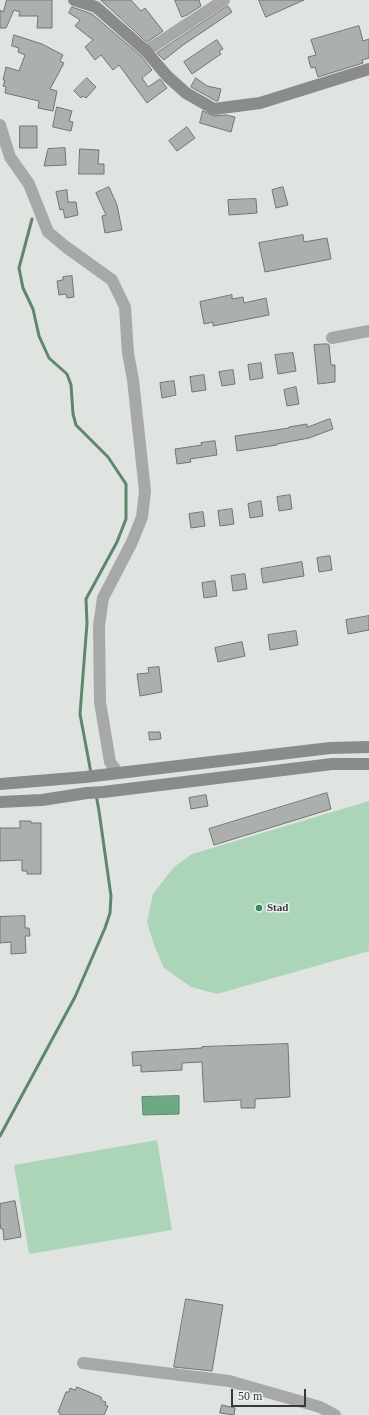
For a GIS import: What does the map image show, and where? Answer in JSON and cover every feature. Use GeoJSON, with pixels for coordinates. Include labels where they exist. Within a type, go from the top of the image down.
{"type":"FeatureCollection","features":[{"type":"Feature","properties":{"kind":"street"},"geometry":{"type":"LineString","coordinates":[[77,0],[96,7],[146,51],[167,76],[186,93],[214,109],[260,103],[369,69]]}},
{"type":"Feature","properties":{"kind":"street"},"geometry":{"type":"LineString","coordinates":[[146,51],[224,0]]}},
{"type":"Feature","properties":{"kind":"street"},"geometry":{"type":"LineString","coordinates":[[0,125],[10,157],[29,184],[48,232],[112,280],[125,306],[128,353],[133,380],[145,491],[142,517],[132,542],[103,598],[99,626],[100,702],[110,762],[117,772]]}},
{"type":"Feature","properties":{"kind":"street"},"geometry":{"type":"LineString","coordinates":[[332,338],[369,331]]}},
{"type":"Feature","properties":{"kind":"street"},"geometry":{"type":"LineString","coordinates":[[0,784],[85,777],[117,772],[330,748],[369,747]]}},
{"type":"Feature","properties":{"kind":"street"},"geometry":{"type":"LineString","coordinates":[[0,802],[42,800],[87,793],[332,764],[369,764]]}},
{"type":"Feature","properties":{"kind":"street"},"geometry":{"type":"LineString","coordinates":[[84,1363],[229,1381],[320,1408],[335,1415]]}},
{"type":"Feature","properties":{"kind":"shaded area","name":"Stad"},"geometry":{"type":"Polygon","coordinates":[[[369,801],[369,951],[217,994],[191,987],[164,968],[154,945],[147,922],[153,894],[174,867],[192,854],[369,801]]]}},
{"type":"Feature","properties":{"kind":"shaded area"},"geometry":{"type":"Polygon","coordinates":[[[179,1096],[179,1114],[143,1115],[142,1097],[179,1096]]]}},
{"type":"Feature","properties":{"kind":"shaded area"},"geometry":{"type":"Polygon","coordinates":[[[157,1140],[172,1230],[29,1254],[14,1165],[157,1140]]]}},
{"type":"Feature","properties":{"kind":"building"},"geometry":{"type":"Polygon","coordinates":[[[7,0],[52,0],[52,28],[37,28],[38,16],[19,16],[20,12],[14,10],[6,28],[0,28],[0,10],[3,12],[7,0]]]}},
{"type":"Feature","properties":{"kind":"building"},"geometry":{"type":"Polygon","coordinates":[[[101,0],[131,0],[141,11],[145,8],[163,31],[147,42],[101,0]]]}},
{"type":"Feature","properties":{"kind":"building"},"geometry":{"type":"Polygon","coordinates":[[[175,0],[199,0],[201,6],[182,17],[175,0]]]}},
{"type":"Feature","properties":{"kind":"building"},"geometry":{"type":"Polygon","coordinates":[[[259,0],[304,0],[266,17],[259,0]]]}},
{"type":"Feature","properties":{"kind":"building"},"geometry":{"type":"Polygon","coordinates":[[[228,6],[232,12],[183,45],[164,60],[157,53],[228,6]]]}},
{"type":"Feature","properties":{"kind":"building"},"geometry":{"type":"Polygon","coordinates":[[[72,7],[92,14],[141,56],[152,70],[142,78],[148,87],[160,79],[167,88],[147,103],[119,65],[113,70],[101,55],[95,60],[85,47],[93,40],[75,26],[80,20],[69,13],[72,7]]]}},
{"type":"Feature","properties":{"kind":"building"},"geometry":{"type":"Polygon","coordinates":[[[359,26],[363,41],[369,39],[369,58],[362,60],[363,63],[318,77],[315,67],[311,68],[308,57],[316,55],[311,40],[359,26]]]}},
{"type":"Feature","properties":{"kind":"building"},"geometry":{"type":"Polygon","coordinates":[[[14,35],[42,44],[63,55],[60,61],[64,63],[50,89],[57,91],[53,111],[38,108],[39,101],[5,93],[6,87],[3,86],[5,80],[3,80],[6,67],[19,71],[25,55],[18,52],[19,48],[12,46],[14,35]]]}},
{"type":"Feature","properties":{"kind":"building"},"geometry":{"type":"Polygon","coordinates":[[[217,40],[223,49],[219,51],[221,54],[192,74],[184,62],[217,40]]]}},
{"type":"Feature","properties":{"kind":"building"},"geometry":{"type":"Polygon","coordinates":[[[87,78],[96,87],[86,98],[83,96],[81,98],[74,91],[87,78]]]}},
{"type":"Feature","properties":{"kind":"building"},"geometry":{"type":"Polygon","coordinates":[[[196,78],[207,86],[221,89],[218,101],[191,87],[196,78]]]}},
{"type":"Feature","properties":{"kind":"building"},"geometry":{"type":"Polygon","coordinates":[[[57,107],[72,111],[69,121],[73,122],[71,131],[53,127],[57,107]]]}},
{"type":"Feature","properties":{"kind":"building"},"geometry":{"type":"Polygon","coordinates":[[[203,111],[214,116],[226,115],[235,117],[231,132],[200,123],[203,111]]]}},
{"type":"Feature","properties":{"kind":"building"},"geometry":{"type":"Polygon","coordinates":[[[20,126],[37,126],[37,148],[20,148],[20,126]]]}},
{"type":"Feature","properties":{"kind":"building"},"geometry":{"type":"Polygon","coordinates":[[[187,127],[195,138],[177,151],[169,141],[187,127]]]}},
{"type":"Feature","properties":{"kind":"building"},"geometry":{"type":"Polygon","coordinates":[[[65,148],[66,165],[44,166],[48,149],[65,148]]]}},
{"type":"Feature","properties":{"kind":"building"},"geometry":{"type":"Polygon","coordinates":[[[80,149],[99,150],[98,164],[104,164],[104,174],[79,174],[80,149]]]}},
{"type":"Feature","properties":{"kind":"building"},"geometry":{"type":"Polygon","coordinates":[[[109,187],[117,205],[122,230],[105,233],[102,216],[106,215],[96,193],[109,187]]]}},
{"type":"Feature","properties":{"kind":"building"},"geometry":{"type":"Polygon","coordinates":[[[283,187],[288,205],[276,208],[272,190],[283,187]]]}},
{"type":"Feature","properties":{"kind":"building"},"geometry":{"type":"Polygon","coordinates":[[[67,190],[68,202],[76,202],[78,215],[65,218],[63,209],[60,210],[56,192],[67,190]]]}},
{"type":"Feature","properties":{"kind":"building"},"geometry":{"type":"Polygon","coordinates":[[[256,199],[257,213],[229,215],[228,200],[256,199]]]}},
{"type":"Feature","properties":{"kind":"building"},"geometry":{"type":"Polygon","coordinates":[[[303,235],[304,242],[327,238],[331,259],[265,272],[259,243],[303,235]]]}},
{"type":"Feature","properties":{"kind":"building"},"geometry":{"type":"Polygon","coordinates":[[[72,276],[74,297],[67,298],[66,294],[59,295],[57,281],[63,280],[63,277],[72,276]]]}},
{"type":"Feature","properties":{"kind":"building"},"geometry":{"type":"Polygon","coordinates":[[[232,295],[232,299],[243,297],[244,303],[266,298],[269,315],[213,326],[213,322],[204,324],[200,302],[232,295]]]}},
{"type":"Feature","properties":{"kind":"building"},"geometry":{"type":"Polygon","coordinates":[[[314,345],[329,345],[331,365],[335,365],[335,382],[318,384],[314,345]]]}},
{"type":"Feature","properties":{"kind":"building"},"geometry":{"type":"Polygon","coordinates":[[[293,353],[296,371],[278,374],[275,355],[293,353]]]}},
{"type":"Feature","properties":{"kind":"building"},"geometry":{"type":"Polygon","coordinates":[[[261,363],[263,378],[250,380],[248,365],[261,363]]]}},
{"type":"Feature","properties":{"kind":"building"},"geometry":{"type":"Polygon","coordinates":[[[233,370],[235,384],[222,386],[219,372],[233,370]]]}},
{"type":"Feature","properties":{"kind":"building"},"geometry":{"type":"Polygon","coordinates":[[[204,375],[206,390],[192,392],[190,377],[204,375]]]}},
{"type":"Feature","properties":{"kind":"building"},"geometry":{"type":"Polygon","coordinates":[[[174,381],[176,395],[162,398],[160,383],[174,381]]]}},
{"type":"Feature","properties":{"kind":"building"},"geometry":{"type":"Polygon","coordinates":[[[296,387],[299,404],[287,406],[284,390],[296,387]]]}},
{"type":"Feature","properties":{"kind":"building"},"geometry":{"type":"Polygon","coordinates":[[[330,419],[333,429],[309,438],[277,445],[237,451],[235,436],[307,424],[307,427],[330,419]]]}},
{"type":"Feature","properties":{"kind":"building"},"geometry":{"type":"Polygon","coordinates":[[[215,441],[217,455],[190,459],[191,462],[177,464],[175,449],[202,445],[201,443],[215,441]]]}},
{"type":"Feature","properties":{"kind":"building"},"geometry":{"type":"Polygon","coordinates":[[[290,495],[292,509],[279,511],[277,497],[290,495]]]}},
{"type":"Feature","properties":{"kind":"building"},"geometry":{"type":"Polygon","coordinates":[[[261,501],[263,516],[250,518],[248,504],[261,501]]]}},
{"type":"Feature","properties":{"kind":"building"},"geometry":{"type":"Polygon","coordinates":[[[232,509],[234,524],[220,526],[218,511],[232,509]]]}},
{"type":"Feature","properties":{"kind":"building"},"geometry":{"type":"Polygon","coordinates":[[[203,512],[205,526],[191,528],[189,514],[203,512]]]}},
{"type":"Feature","properties":{"kind":"building"},"geometry":{"type":"Polygon","coordinates":[[[330,556],[332,570],[319,572],[317,558],[330,556]]]}},
{"type":"Feature","properties":{"kind":"building"},"geometry":{"type":"Polygon","coordinates":[[[302,562],[304,576],[263,583],[261,569],[302,562]]]}},
{"type":"Feature","properties":{"kind":"building"},"geometry":{"type":"Polygon","coordinates":[[[245,574],[247,589],[233,591],[231,576],[245,574]]]}},
{"type":"Feature","properties":{"kind":"building"},"geometry":{"type":"Polygon","coordinates":[[[215,581],[217,596],[204,598],[202,583],[215,581]]]}},
{"type":"Feature","properties":{"kind":"building"},"geometry":{"type":"Polygon","coordinates":[[[369,616],[369,630],[348,634],[346,620],[369,616]]]}},
{"type":"Feature","properties":{"kind":"building"},"geometry":{"type":"Polygon","coordinates":[[[296,631],[298,645],[270,650],[268,635],[296,631]]]}},
{"type":"Feature","properties":{"kind":"building"},"geometry":{"type":"Polygon","coordinates":[[[242,642],[245,656],[218,662],[215,648],[242,642]]]}},
{"type":"Feature","properties":{"kind":"building"},"geometry":{"type":"Polygon","coordinates":[[[159,667],[162,692],[140,696],[137,674],[149,673],[148,668],[159,667]]]}},
{"type":"Feature","properties":{"kind":"building"},"geometry":{"type":"Polygon","coordinates":[[[149,732],[160,732],[161,739],[150,740],[149,732]]]}},
{"type":"Feature","properties":{"kind":"building"},"geometry":{"type":"Polygon","coordinates":[[[327,793],[331,809],[214,845],[209,829],[327,793]]]}},
{"type":"Feature","properties":{"kind":"building"},"geometry":{"type":"Polygon","coordinates":[[[206,795],[208,806],[191,809],[189,798],[206,795]]]}},
{"type":"Feature","properties":{"kind":"building"},"geometry":{"type":"Polygon","coordinates":[[[20,821],[41,823],[41,874],[27,874],[27,871],[22,871],[22,860],[0,861],[0,828],[20,828],[20,821]]]}},
{"type":"Feature","properties":{"kind":"building"},"geometry":{"type":"Polygon","coordinates":[[[25,916],[25,928],[29,928],[30,936],[25,936],[26,953],[11,954],[11,942],[0,943],[0,917],[25,916]]]}},
{"type":"Feature","properties":{"kind":"building"},"geometry":{"type":"Polygon","coordinates":[[[288,1044],[290,1097],[255,1099],[255,1108],[241,1108],[241,1100],[204,1102],[202,1062],[182,1063],[182,1070],[141,1072],[141,1065],[133,1066],[132,1052],[202,1047],[288,1044]]]}},
{"type":"Feature","properties":{"kind":"building"},"geometry":{"type":"Polygon","coordinates":[[[15,1201],[21,1237],[4,1240],[3,1229],[1,1229],[0,1223],[0,1204],[15,1201]]]}},
{"type":"Feature","properties":{"kind":"building"},"geometry":{"type":"Polygon","coordinates":[[[186,1299],[223,1305],[212,1371],[174,1367],[186,1299]]]}},
{"type":"Feature","properties":{"kind":"building"},"geometry":{"type":"Polygon","coordinates":[[[77,1387],[101,1397],[102,1401],[106,1402],[105,1405],[108,1406],[104,1415],[60,1415],[58,1412],[66,1392],[69,1392],[70,1388],[75,1390],[77,1387]]]}},
{"type":"Feature","properties":{"kind":"building"},"geometry":{"type":"Polygon","coordinates":[[[222,1405],[235,1408],[234,1415],[220,1413],[222,1405]]]}},
{"type":"Feature","properties":{"kind":"waterway"},"geometry":{"type":"LineString","coordinates":[[32,219],[19,268],[23,288],[33,309],[39,336],[49,358],[67,374],[71,385],[73,414],[76,425],[108,457],[126,484],[126,519],[117,542],[86,599],[87,623],[80,714],[91,773]]}},
{"type":"Feature","properties":{"kind":"waterway"},"geometry":{"type":"LineString","coordinates":[[0,1136],[75,997],[110,913],[111,896],[96,794]]}},
{"type":"Feature","properties":{"kind":"place","name":"Stad"},"geometry":{"type":"Point","coordinates":[259,908]}}]}
